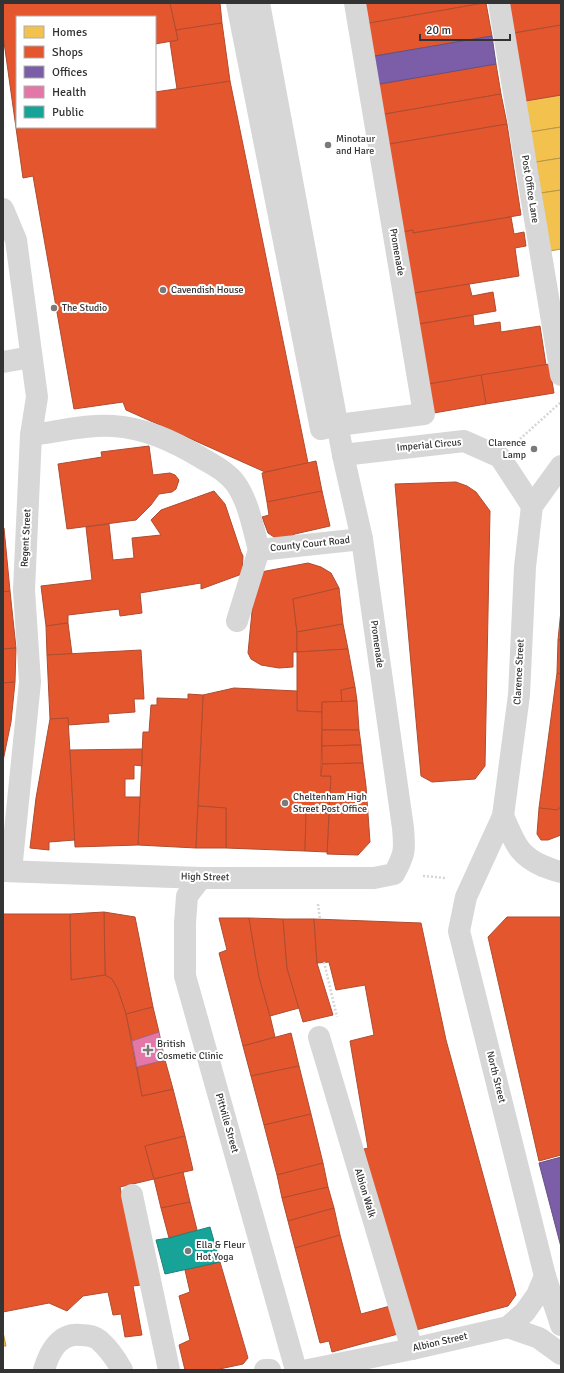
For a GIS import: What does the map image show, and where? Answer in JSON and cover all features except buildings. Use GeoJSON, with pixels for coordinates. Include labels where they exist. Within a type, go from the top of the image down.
{"type":"FeatureCollection","features":[{"type":"Feature","properties":{"kind":"street","name":"Promenade"},"geometry":{"type":"LineString","coordinates":[[237,3],[321,429],[338,425],[424,414],[355,3]]}},
{"type":"Feature","properties":{"kind":"street","name":"Promenade"},"geometry":{"type":"LineString","coordinates":[[259,3],[343,455],[362,539],[403,828],[399,862]]}},
{"type":"Feature","properties":{"kind":"street","name":"Post Office Lane"},"geometry":{"type":"LineString","coordinates":[[499,3],[561,375]]}},
{"type":"Feature","properties":{"kind":"street","name":"Regent Street"},"geometry":{"type":"LineString","coordinates":[[3,209],[16,240],[37,397],[31,435],[24,590],[30,682],[7,871]]}},
{"type":"Feature","properties":{"kind":"street"},"geometry":{"type":"LineString","coordinates":[[3,362],[31,357]]}},
{"type":"Feature","properties":{"kind":"street","name":"County Court Road"},"geometry":{"type":"LineString","coordinates":[[31,435],[85,427],[112,426],[138,430],[161,437],[222,470],[236,483],[244,499],[259,550],[237,621]]}},
{"type":"Feature","properties":{"kind":"street","name":"Imperial Circus"},"geometry":{"type":"LineString","coordinates":[[343,455],[464,441],[500,457]]}},
{"type":"Feature","properties":{"kind":"street"},"geometry":{"type":"LineString","coordinates":[[500,457],[532,506]]}},
{"type":"Feature","properties":{"kind":"street","name":"Clarence Street"},"geometry":{"type":"LineString","coordinates":[[473,879],[503,816],[519,695],[525,567],[532,506],[561,466]]}},
{"type":"Feature","properties":{"kind":"street","name":"County Court Road"},"geometry":{"type":"LineString","coordinates":[[259,550],[362,539]]}},
{"type":"Feature","properties":{"kind":"street"},"geometry":{"type":"LineString","coordinates":[[503,816],[515,843],[524,856],[534,862],[561,872]]}},
{"type":"Feature","properties":{"kind":"street","name":"High Street"},"geometry":{"type":"LineString","coordinates":[[7,871],[201,878],[374,878],[399,862]]}},
{"type":"Feature","properties":{"kind":"street","name":"Pittville Street"},"geometry":{"type":"LineString","coordinates":[[201,878],[187,896],[185,923],[185,976],[296,1370]]}},
{"type":"Feature","properties":{"kind":"street","name":"North Street"},"geometry":{"type":"LineString","coordinates":[[473,879],[466,897],[459,931],[545,1276],[561,1325]]}},
{"type":"Feature","properties":{"kind":"street","name":"Albion Walk"},"geometry":{"type":"LineString","coordinates":[[319,1037],[412,1349]]}},
{"type":"Feature","properties":{"kind":"street"},"geometry":{"type":"LineString","coordinates":[[132,1195],[169,1370]]}},
{"type":"Feature","properties":{"kind":"street","name":"Albion Street"},"geometry":{"type":"LineString","coordinates":[[308,1370],[412,1349],[508,1326],[525,1312],[537,1295],[545,1276]]}},
{"type":"Feature","properties":{"kind":"street"},"geometry":{"type":"LineString","coordinates":[[508,1326],[539,1338],[561,1354]]}},
{"type":"Feature","properties":{"kind":"street"},"geometry":{"type":"LineString","coordinates":[[44,1370],[52,1350],[58,1343],[64,1338],[78,1334],[90,1335],[98,1340],[108,1350],[122,1370]]}},
{"type":"Feature","properties":{"kind":"street"},"geometry":{"type":"LineString","coordinates":[[265,1370],[270,1370]]}},
{"type":"Feature","properties":{"kind":"path"},"geometry":{"type":"LineString","coordinates":[[500,457],[561,401]]}},
{"type":"Feature","properties":{"kind":"path"},"geometry":{"type":"LineString","coordinates":[[399,862],[452,879]]}},
{"type":"Feature","properties":{"kind":"path"},"geometry":{"type":"LineString","coordinates":[[319,1037],[339,1023],[324,962]]}},
{"type":"Feature","properties":{"kind":"place","name":"Minotaur and Hare"},"geometry":{"type":"Point","coordinates":[328,145]}},
{"type":"Feature","properties":{"kind":"place","name":"Cavendish House"},"geometry":{"type":"Point","coordinates":[163,290]}},
{"type":"Feature","properties":{"kind":"place","name":"The Studio"},"geometry":{"type":"Point","coordinates":[54,308]}},
{"type":"Feature","properties":{"kind":"place","name":"Clarence Lamp"},"geometry":{"type":"Point","coordinates":[534,449]}},
{"type":"Feature","properties":{"kind":"place","name":"Cheltenham High Street Post Office"},"geometry":{"type":"Point","coordinates":[285,803]}},
{"type":"Feature","properties":{"kind":"place","name":"British Cosmetic Clinic"},"geometry":{"type":"Point","coordinates":[148,1050]}},
{"type":"Feature","properties":{"kind":"place","name":"Ella & Fleur Hot Yoga"},"geometry":{"type":"Point","coordinates":[188,1251]}}]}
